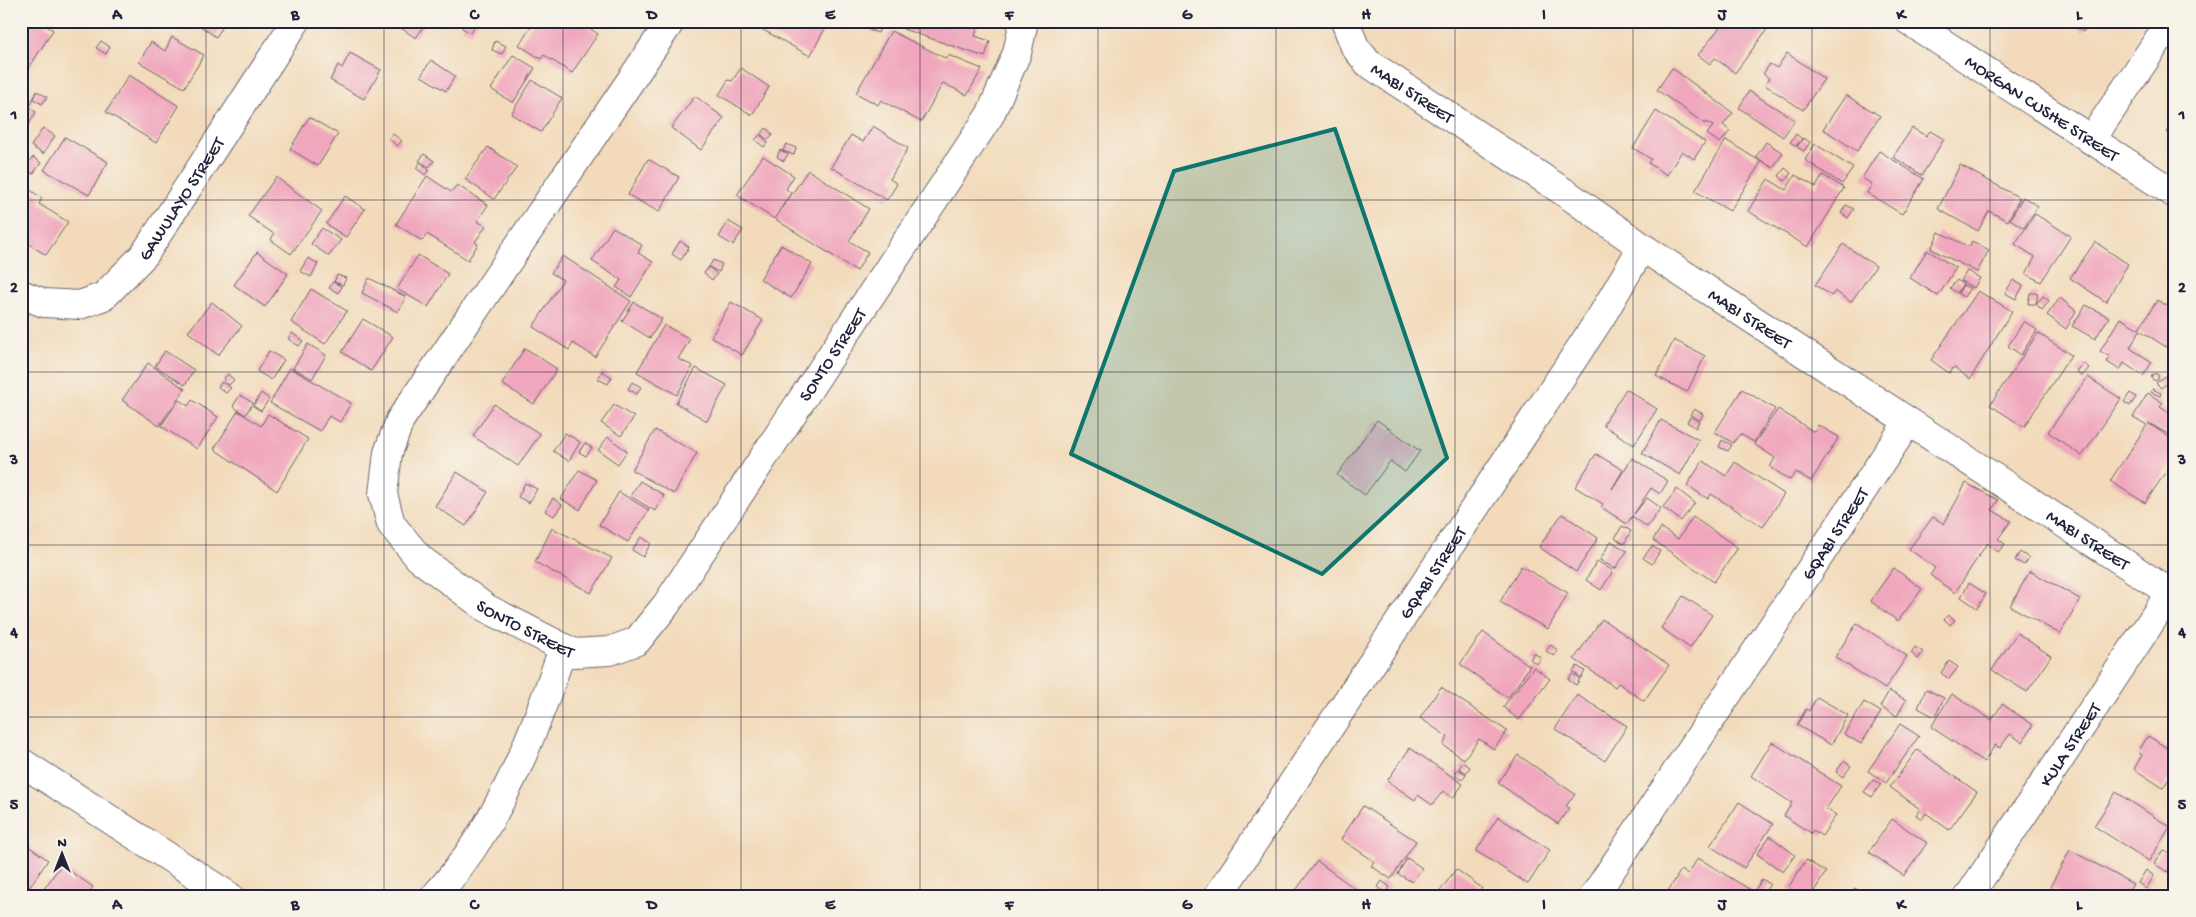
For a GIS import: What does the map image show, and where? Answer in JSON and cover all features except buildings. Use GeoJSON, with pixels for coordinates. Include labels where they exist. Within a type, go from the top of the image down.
{"type":"FeatureCollection","features":[{"type":"Feature","properties":{"kind":"street","name":"GAWULAYO STREET"},"geometry":{"type":"LineString","coordinates":[[21,294],[44,303],[80,305],[104,296],[144,255],[296,21]]}},
{"type":"Feature","properties":{"kind":"street","name":"SONTO STREET"},"geometry":{"type":"LineString","coordinates":[[671,21],[400,420],[388,453],[383,494],[391,524],[419,558],[486,608],[574,653],[610,651],[637,642],[666,605],[990,115],[1017,53],[1024,21]]}},
{"type":"Feature","properties":{"kind":"street","name":"MABI STREET"},"geometry":{"type":"LineString","coordinates":[[1345,21],[1355,47],[1368,63],[1567,194],[1642,247],[2172,594]]}},
{"type":"Feature","properties":{"kind":"street","name":"MORGAN CUSHE STREET"},"geometry":{"type":"LineString","coordinates":[[1909,21],[2175,194]]}},
{"type":"Feature","properties":{"kind":"street"},"geometry":{"type":"LineString","coordinates":[[2091,140],[2171,21]]}},
{"type":"Feature","properties":{"kind":"street","name":"GQABI STREET"},"geometry":{"type":"LineString","coordinates":[[1218,896],[1596,325],[1642,247]]}},
{"type":"Feature","properties":{"kind":"street","name":"GQABI STREET"},"geometry":{"type":"LineString","coordinates":[[1594,896],[1908,422]]}},
{"type":"Feature","properties":{"kind":"street","name":"KULA STREET"},"geometry":{"type":"LineString","coordinates":[[1969,896],[2172,594]]}},
{"type":"Feature","properties":{"kind":"street"},"geometry":{"type":"LineString","coordinates":[[436,896],[451,879],[491,818],[519,765],[541,711],[563,648]]}},
{"type":"Feature","properties":{"kind":"street"},"geometry":{"type":"LineString","coordinates":[[21,762],[228,896]]}},
{"type":"Feature","properties":{"kind":"highlighted area"},"geometry":{"type":"Polygon","coordinates":[[[1335,129],[1447,458],[1322,574],[1071,454],[1174,171],[1335,129]]]}}]}
